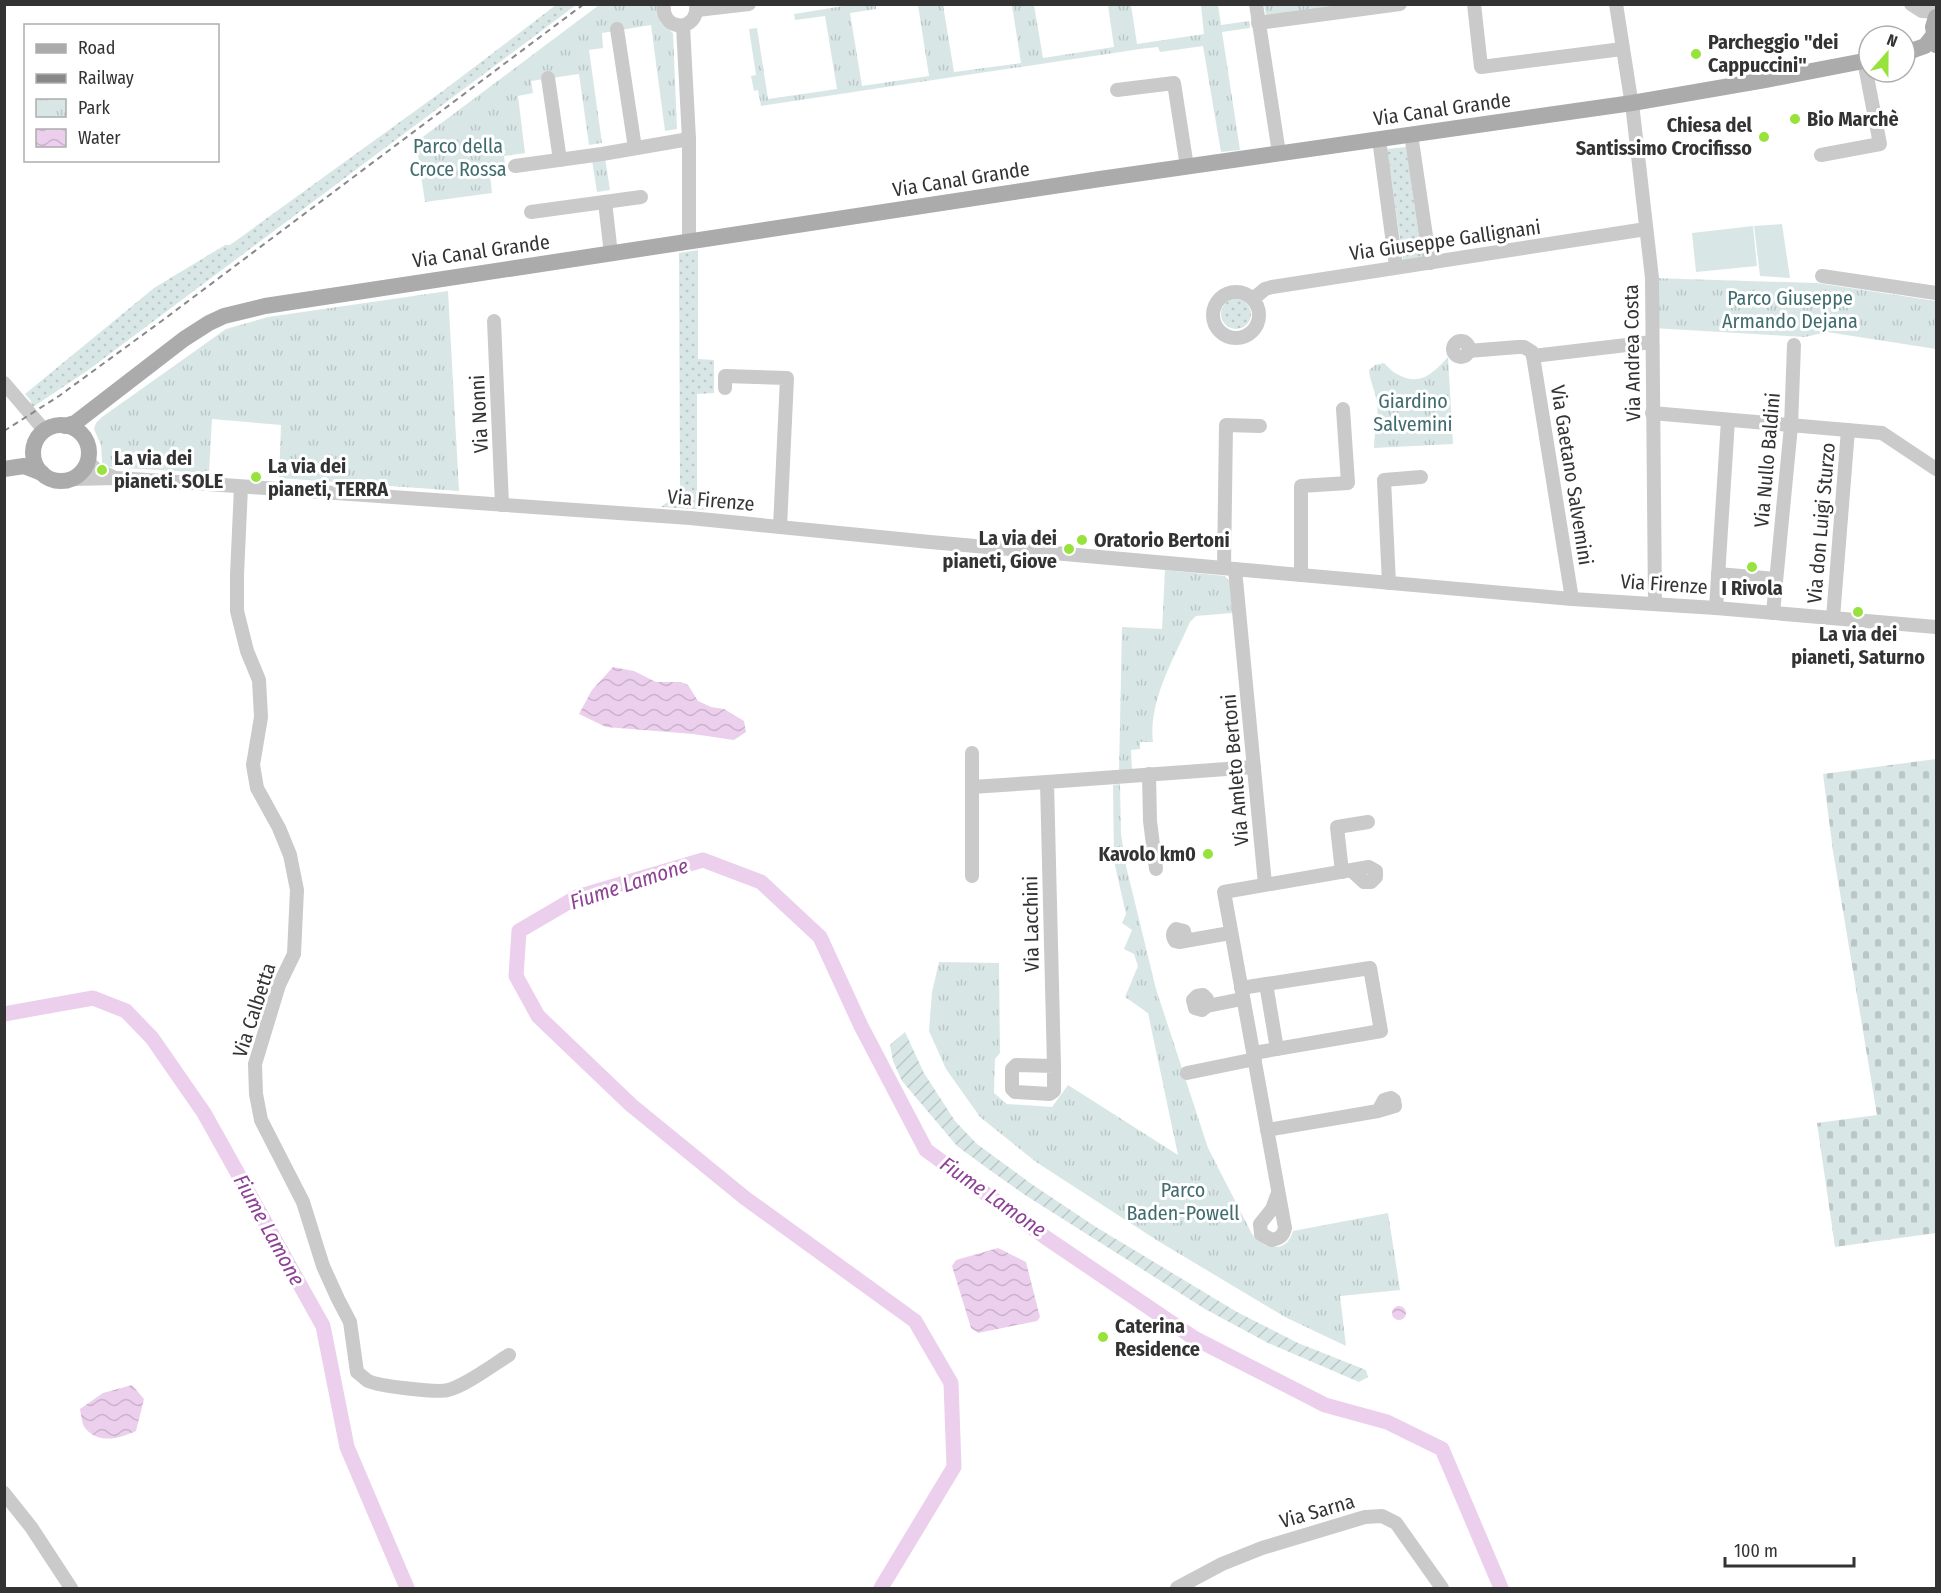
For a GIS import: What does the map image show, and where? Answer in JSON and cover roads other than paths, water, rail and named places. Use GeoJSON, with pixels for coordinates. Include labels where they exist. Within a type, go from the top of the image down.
{"type":"FeatureCollection","features":[{"type":"Feature","properties":{"kind":"main road"},"geometry":{"type":"LineString","coordinates":[[1917,49],[1935,41],[1933,27],[1936,17]]}},
{"type":"Feature","properties":{"kind":"main road"},"geometry":{"type":"LineString","coordinates":[[1917,55],[1936,56]]}},
{"type":"Feature","properties":{"kind":"main road","name":"Via Canal Grande"},"geometry":{"type":"LineString","coordinates":[[65,426],[75,423],[94,409],[183,339],[224,316],[265,306],[1279,153],[1632,103],[1857,62]]}},
{"type":"Feature","properties":{"kind":"main road"},"geometry":{"type":"LineString","coordinates":[[4,469],[24,466],[57,480],[72,479],[88,462],[89,451],[83,427],[94,409]]}},
{"type":"Feature","properties":{"kind":"main road"},"geometry":{"type":"LineString","coordinates":[[42,473],[34,459],[34,446],[45,431],[53,426],[65,426],[77,430],[86,441]]}},
{"type":"Feature","properties":{"kind":"main road"},"geometry":{"type":"LineString","coordinates":[[4,463],[34,446]]}},
{"type":"Feature","properties":{"kind":"street"},"geometry":{"type":"LineString","coordinates":[[664,4],[664,13],[669,21],[682,26],[691,22],[697,7],[749,4]]}},
{"type":"Feature","properties":{"kind":"street"},"geometry":{"type":"LineString","coordinates":[[1256,4],[1279,153]]}},
{"type":"Feature","properties":{"kind":"street"},"geometry":{"type":"LineString","coordinates":[[1258,23],[1400,4]]}},
{"type":"Feature","properties":{"kind":"street"},"geometry":{"type":"LineString","coordinates":[[1474,4],[1481,67],[1622,50]]}},
{"type":"Feature","properties":{"kind":"street","name":"Via Andrea Costa"},"geometry":{"type":"LineString","coordinates":[[1616,4],[1632,103],[1652,278],[1654,604]]}},
{"type":"Feature","properties":{"kind":"street"},"geometry":{"type":"LineString","coordinates":[[1911,4],[1922,11],[1936,12]]}},
{"type":"Feature","properties":{"kind":"street"},"geometry":{"type":"LineString","coordinates":[[682,26],[689,139],[689,242]]}},
{"type":"Feature","properties":{"kind":"street"},"geometry":{"type":"LineString","coordinates":[[617,29],[635,148]]}},
{"type":"Feature","properties":{"kind":"street"},"geometry":{"type":"LineString","coordinates":[[548,78],[560,160]]}},
{"type":"Feature","properties":{"kind":"street"},"geometry":{"type":"LineString","coordinates":[[1117,90],[1174,83],[1187,167]]}},
{"type":"Feature","properties":{"kind":"street","name":"Via Canal Grande"},"geometry":{"type":"LineString","coordinates":[[1821,155],[1880,144],[1870,84]]}},
{"type":"Feature","properties":{"kind":"street"},"geometry":{"type":"LineString","coordinates":[[1411,134],[1430,263]]}},
{"type":"Feature","properties":{"kind":"street"},"geometry":{"type":"LineString","coordinates":[[515,166],[689,139]]}},
{"type":"Feature","properties":{"kind":"street"},"geometry":{"type":"LineString","coordinates":[[1379,139],[1396,266]]}},
{"type":"Feature","properties":{"kind":"street"},"geometry":{"type":"LineString","coordinates":[[531,212],[641,196]]}},
{"type":"Feature","properties":{"kind":"street"},"geometry":{"type":"LineString","coordinates":[[605,202],[611,254]]}},
{"type":"Feature","properties":{"kind":"street","name":"Via Giuseppe Gallignani"},"geometry":{"type":"LineString","coordinates":[[1253,299],[1265,288],[1646,229]]}},
{"type":"Feature","properties":{"kind":"street"},"geometry":{"type":"LineString","coordinates":[[1822,276],[1936,293]]}},
{"type":"Feature","properties":{"kind":"street","name":"Via Nonni"},"geometry":{"type":"LineString","coordinates":[[494,321],[502,505]]}},
{"type":"Feature","properties":{"kind":"street"},"geometry":{"type":"LineString","coordinates":[[1468,351],[1524,347],[1532,352],[1533,356],[1652,342]]}},
{"type":"Feature","properties":{"kind":"street","name":"Via Nullo Baldini"},"geometry":{"type":"LineString","coordinates":[[1773,613],[1791,426],[1794,345]]}},
{"type":"Feature","properties":{"kind":"street","name":"Via Gaetano Salvemini"},"geometry":{"type":"LineString","coordinates":[[1533,356],[1572,599]]}},
{"type":"Feature","properties":{"kind":"street"},"geometry":{"type":"LineString","coordinates":[[725,376],[787,378],[780,527]]}},
{"type":"Feature","properties":{"kind":"street"},"geometry":{"type":"LineString","coordinates":[[4,383],[45,431]]}},
{"type":"Feature","properties":{"kind":"street"},"geometry":{"type":"LineString","coordinates":[[1301,575],[1301,486],[1348,483],[1343,409]]}},
{"type":"Feature","properties":{"kind":"street"},"geometry":{"type":"LineString","coordinates":[[1652,413],[1882,433],[1936,469]]}},
{"type":"Feature","properties":{"kind":"street"},"geometry":{"type":"LineString","coordinates":[[1716,608],[1728,420]]}},
{"type":"Feature","properties":{"kind":"street","name":"Via Amleto Bertoni"},"geometry":{"type":"LineString","coordinates":[[1260,426],[1226,425],[1229,568],[1254,767],[1265,884]]}},
{"type":"Feature","properties":{"kind":"street","name":"Via don Luigi Sturzo"},"geometry":{"type":"LineString","coordinates":[[1833,618],[1848,430]]}},
{"type":"Feature","properties":{"kind":"street","name":"Via Firenze"},"geometry":{"type":"LineString","coordinates":[[88,462],[97,470],[116,478]]}},
{"type":"Feature","properties":{"kind":"street"},"geometry":{"type":"LineString","coordinates":[[1389,583],[1384,480],[1422,477]]}},
{"type":"Feature","properties":{"kind":"street","name":"Via Firenze"},"geometry":{"type":"LineString","coordinates":[[72,479],[116,478],[780,527],[1572,599],[1716,608],[1936,627]]}},
{"type":"Feature","properties":{"kind":"street","name":"Via Calbetta"},"geometry":{"type":"LineString","coordinates":[[241,487],[237,612],[247,651],[258,680],[261,717],[253,765],[257,788],[279,828],[290,855],[297,890],[294,954],[279,985],[255,1064],[256,1094],[261,1120],[303,1202],[323,1266],[350,1322],[357,1372],[368,1381],[435,1392],[449,1390],[510,1355]]}},
{"type":"Feature","properties":{"kind":"street"},"geometry":{"type":"LineString","coordinates":[[1718,574],[1776,579]]}},
{"type":"Feature","properties":{"kind":"street"},"geometry":{"type":"LineString","coordinates":[[972,753],[972,876]]}},
{"type":"Feature","properties":{"kind":"street"},"geometry":{"type":"LineString","coordinates":[[972,787],[1254,767]]}},
{"type":"Feature","properties":{"kind":"street"},"geometry":{"type":"LineString","coordinates":[[1149,774],[1150,821],[1156,869]]}},
{"type":"Feature","properties":{"kind":"street","name":"Via Lacchini"},"geometry":{"type":"LineString","coordinates":[[1047,782],[1053,1066]]}},
{"type":"Feature","properties":{"kind":"street"},"geometry":{"type":"LineString","coordinates":[[1278,1193],[1272,1209],[1260,1224],[1264,1238],[1272,1240],[1279,1239],[1284,1234],[1285,1228],[1224,892],[1347,871],[1337,826],[1368,822]]}},
{"type":"Feature","properties":{"kind":"street"},"geometry":{"type":"LineString","coordinates":[[1183,940],[1230,933]]}},
{"type":"Feature","properties":{"kind":"street"},"geometry":{"type":"LineString","coordinates":[[1187,1073],[1277,1049],[1381,1031],[1370,968],[1266,984],[1207,1006]]}},
{"type":"Feature","properties":{"kind":"street"},"geometry":{"type":"LineString","coordinates":[[1266,984],[1277,1049]]}},
{"type":"Feature","properties":{"kind":"street"},"geometry":{"type":"LineString","coordinates":[[1267,1130],[1378,1111]]}},
{"type":"Feature","properties":{"kind":"street"},"geometry":{"type":"LineString","coordinates":[[4,1493],[31,1527],[71,1588]]}},
{"type":"Feature","properties":{"kind":"street","name":"Via Sarna"},"geometry":{"type":"LineString","coordinates":[[1177,1588],[1249,1552],[1354,1520],[1376,1516],[1396,1522],[1442,1588]]}},
{"type":"Feature","properties":{"kind":"water"},"geometry":{"type":"Polygon","coordinates":[[[613,667],[634,671],[656,682],[681,682],[688,685],[698,701],[711,707],[724,709],[744,721],[746,732],[734,740],[693,734],[606,727],[579,714],[592,690],[613,667]]]}},
{"type":"Feature","properties":{"kind":"water"},"geometry":{"type":"Polygon","coordinates":[[[998,1248],[1026,1262],[1040,1317],[1037,1321],[978,1333],[971,1328],[952,1266],[956,1260],[998,1248]]]}},
{"type":"Feature","properties":{"kind":"water"},"geometry":{"type":"Polygon","coordinates":[[[1396,1306],[1402,1306],[1406,1313],[1402,1320],[1396,1320],[1392,1316],[1392,1310],[1396,1306]]]}},
{"type":"Feature","properties":{"kind":"water"},"geometry":{"type":"Polygon","coordinates":[[[132,1385],[144,1399],[136,1431],[117,1438],[103,1438],[97,1437],[85,1428],[80,1409],[103,1393],[132,1385]]]}},
{"type":"Feature","properties":{"kind":"waterway","name":"Fiume Lamone"},"geometry":{"type":"LineString","coordinates":[[881,1588],[954,1467],[951,1383],[915,1321],[745,1198],[631,1105],[538,1016],[516,976],[519,931],[577,897],[703,860],[761,882],[820,937],[861,1026],[926,1150],[1045,1237],[1194,1338],[1325,1405],[1387,1422],[1442,1449],[1501,1588]]}},
{"type":"Feature","properties":{"kind":"waterway","name":"Fiume Lamone"},"geometry":{"type":"LineString","coordinates":[[4,1014],[93,998],[126,1011],[152,1038],[204,1113],[323,1326],[347,1447],[407,1588]]}},
{"type":"Feature","properties":{"kind":"railway"},"geometry":{"type":"LineString","coordinates":[[4,431],[59,396],[163,320],[584,4]]}},
{"type":"Feature","properties":{"kind":"place","name":"Parcheggio \"dei Cappuccini\""},"geometry":{"type":"Point","coordinates":[1696,54]}},
{"type":"Feature","properties":{"kind":"place","name":"Bio Marchè"},"geometry":{"type":"Point","coordinates":[1795,119]}},
{"type":"Feature","properties":{"kind":"place","name":"Chiesa del Santissimo Crocifisso"},"geometry":{"type":"Point","coordinates":[1764,137]}},
{"type":"Feature","properties":{"kind":"place","name":"La via dei pianeti. SOLE"},"geometry":{"type":"Point","coordinates":[102,470]}},
{"type":"Feature","properties":{"kind":"place","name":"La via dei pianeti, TERRA"},"geometry":{"type":"Point","coordinates":[256,477]}},
{"type":"Feature","properties":{"kind":"place","name":"Oratorio Bertoni"},"geometry":{"type":"Point","coordinates":[1082,540]}},
{"type":"Feature","properties":{"kind":"place","name":"La via dei pianeti, Giove"},"geometry":{"type":"Point","coordinates":[1069,549]}},
{"type":"Feature","properties":{"kind":"place","name":"I Rivola"},"geometry":{"type":"Point","coordinates":[1752,567]}},
{"type":"Feature","properties":{"kind":"place","name":"La via dei pianeti, Saturno"},"geometry":{"type":"Point","coordinates":[1858,612]}},
{"type":"Feature","properties":{"kind":"place","name":"Kavolo km0"},"geometry":{"type":"Point","coordinates":[1208,854]}},
{"type":"Feature","properties":{"kind":"place","name":"Caterina Residence"},"geometry":{"type":"Point","coordinates":[1103,1337]}},
{"type":"Feature","properties":{"kind":"park label","name":"Parco della Croce Rossa"},"geometry":{"type":"Point","coordinates":[458,158]}},
{"type":"Feature","properties":{"kind":"park label","name":"Parco Giuseppe Armando Dejana"},"geometry":{"type":"Point","coordinates":[1790,310]}},
{"type":"Feature","properties":{"kind":"park label","name":"Giardino Salvemini"},"geometry":{"type":"Point","coordinates":[1413,412]}},
{"type":"Feature","properties":{"kind":"park label","name":"Parco Baden-Powell"},"geometry":{"type":"Point","coordinates":[1183,1202]}}]}
